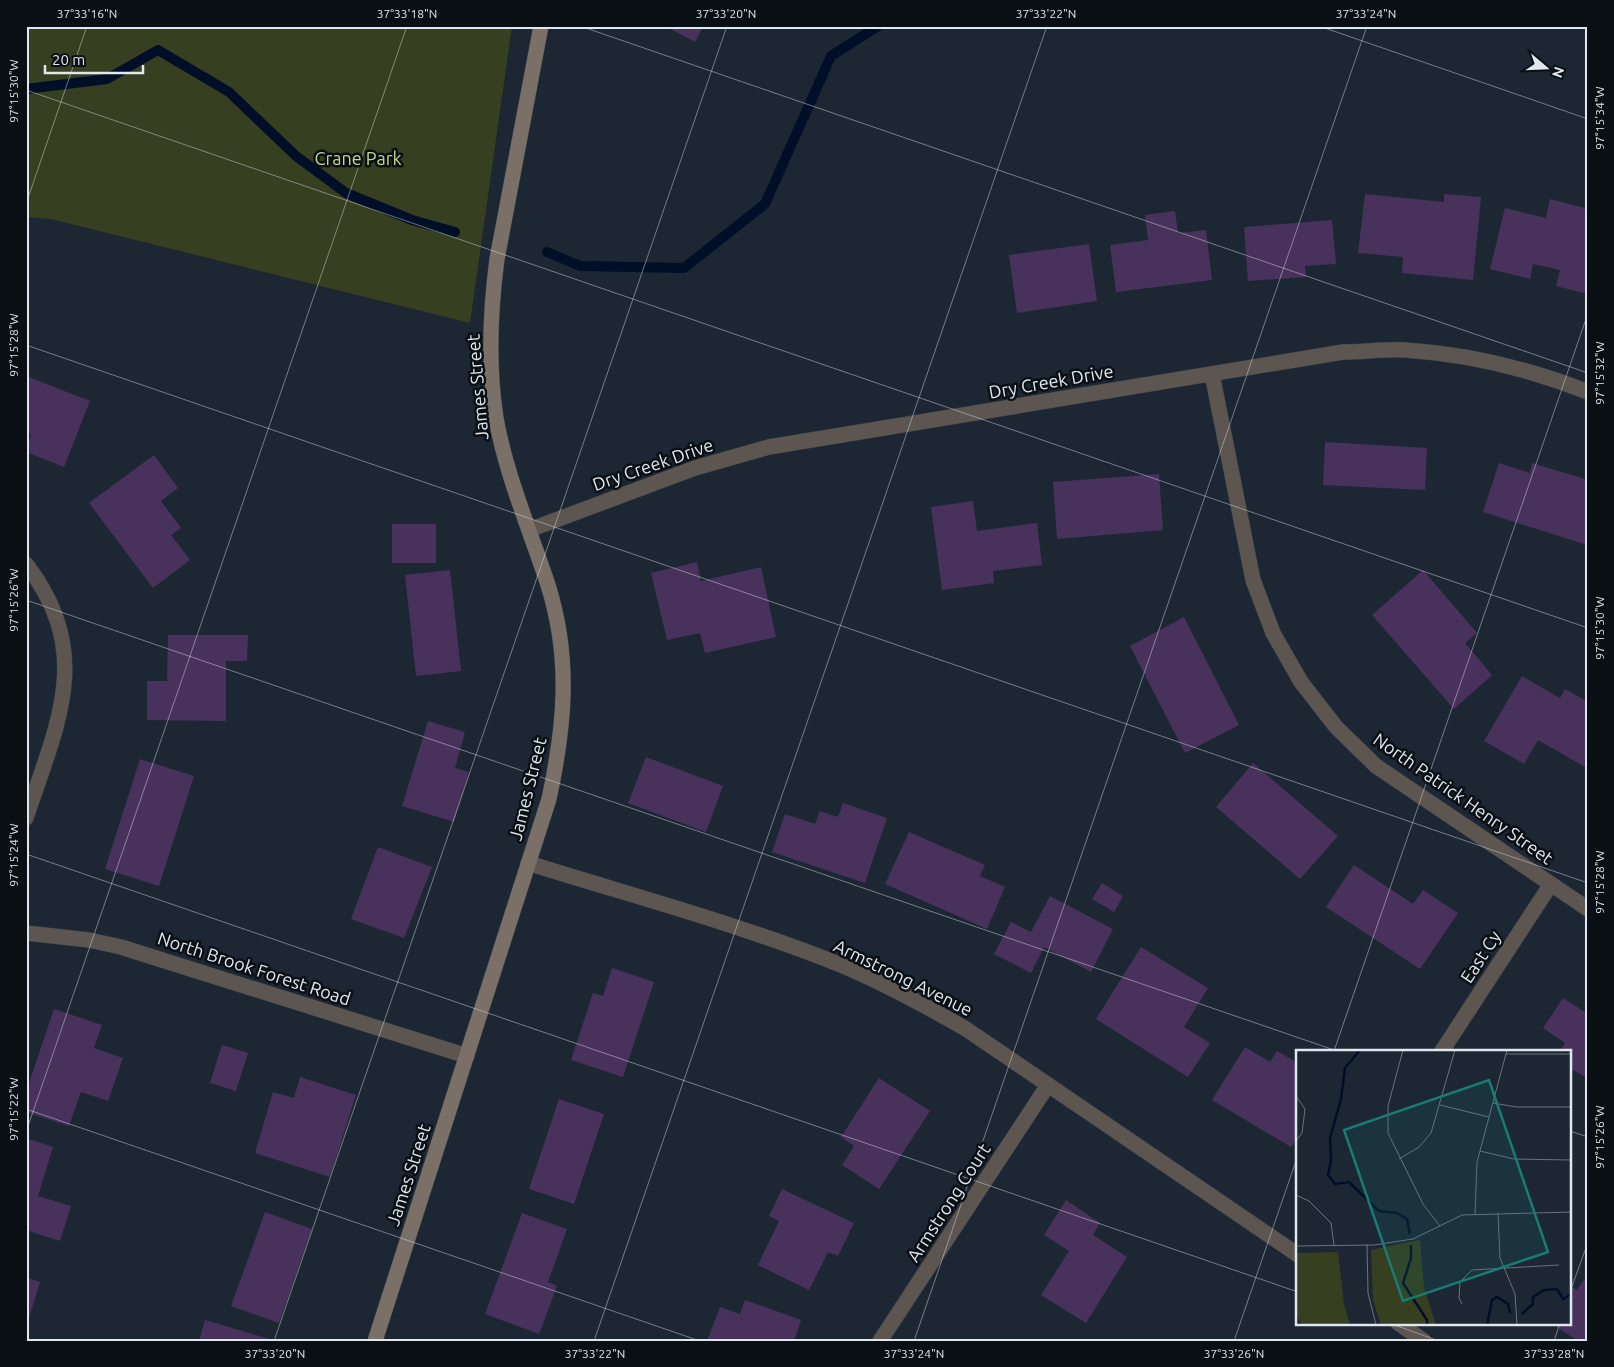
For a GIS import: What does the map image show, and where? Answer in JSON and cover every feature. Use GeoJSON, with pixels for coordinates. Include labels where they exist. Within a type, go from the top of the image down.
{"type":"FeatureCollection","features":[{"type":"Feature","properties":{"kind":"street","name":"James Street"},"geometry":{"type":"LineString","coordinates":[[375,1341],[549,799],[560,750],[564,696],[559,636],[548,587],[503,451],[496,418],[490,356],[492,296],[497,259],[541,26]]}},
{"type":"Feature","properties":{"kind":"street","name":"Dry Creek Drive"},"geometry":{"type":"LineString","coordinates":[[529,530],[695,468],[769,447],[1343,352],[1404,350],[1464,357],[1505,366],[1588,392]]}},
{"type":"Feature","properties":{"kind":"street","name":"North Patrick Henry Street"},"geometry":{"type":"LineString","coordinates":[[1212,374],[1253,580],[1273,632],[1301,682],[1336,727],[1376,766],[1588,909]]}},
{"type":"Feature","properties":{"kind":"street"},"geometry":{"type":"LineString","coordinates":[[26,564],[50,600],[62,637],[66,675],[62,710],[26,818]]}},
{"type":"Feature","properties":{"kind":"street","name":"Armstrong Avenue"},"geometry":{"type":"LineString","coordinates":[[528,863],[760,935],[843,966],[925,1006],[966,1029],[1296,1254]]}},
{"type":"Feature","properties":{"kind":"street","name":"East Cy"},"geometry":{"type":"LineString","coordinates":[[1443,1050],[1551,884]]}},
{"type":"Feature","properties":{"kind":"street","name":"North Brook Forest Road"},"geometry":{"type":"LineString","coordinates":[[26,933],[89,940],[121,947],[467,1056]]}},
{"type":"Feature","properties":{"kind":"street","name":"Armstrong Court"},"geometry":{"type":"LineString","coordinates":[[880,1341],[1048,1085]]}},
{"type":"Feature","properties":{"kind":"street"},"geometry":{"type":"LineString","coordinates":[[1403,1332],[1424,1341]]}},
{"type":"Feature","properties":{"kind":"green space","name":"Crane Park"},"geometry":{"type":"Polygon","coordinates":[[[26,26],[512,26],[470,323],[51,219],[26,217],[26,26]]]}},
{"type":"Feature","properties":{"kind":"building"},"geometry":{"type":"Polygon","coordinates":[[[665,26],[703,26],[695,42],[665,26]]]}},
{"type":"Feature","properties":{"kind":"building"},"geometry":{"type":"Polygon","coordinates":[[[1365,194],[1444,202],[1444,194],[1481,197],[1473,280],[1402,273],[1403,257],[1358,253],[1365,194]]]}},
{"type":"Feature","properties":{"kind":"building"},"geometry":{"type":"Polygon","coordinates":[[[1550,199],[1588,209],[1588,294],[1556,286],[1560,270],[1533,264],[1530,279],[1490,269],[1505,208],[1546,218],[1550,199]]]}},
{"type":"Feature","properties":{"kind":"building"},"geometry":{"type":"Polygon","coordinates":[[[1175,211],[1178,233],[1206,230],[1212,280],[1116,292],[1110,245],[1148,240],[1145,215],[1175,211]]]}},
{"type":"Feature","properties":{"kind":"building"},"geometry":{"type":"Polygon","coordinates":[[[1332,220],[1336,264],[1305,266],[1306,277],[1248,281],[1244,227],[1332,220]]]}},
{"type":"Feature","properties":{"kind":"building"},"geometry":{"type":"Polygon","coordinates":[[[1089,244],[1097,301],[1017,313],[1009,255],[1089,244]]]}},
{"type":"Feature","properties":{"kind":"building"},"geometry":{"type":"Polygon","coordinates":[[[26,376],[90,401],[64,467],[26,452],[31,434],[26,433],[26,376]]]}},
{"type":"Feature","properties":{"kind":"building"},"geometry":{"type":"Polygon","coordinates":[[[1325,442],[1427,448],[1425,490],[1323,485],[1325,442]]]}},
{"type":"Feature","properties":{"kind":"building"},"geometry":{"type":"Polygon","coordinates":[[[154,455],[178,488],[161,501],[181,528],[171,535],[190,560],[153,588],[89,503],[154,455]]]}},
{"type":"Feature","properties":{"kind":"building"},"geometry":{"type":"Polygon","coordinates":[[[1499,463],[1530,473],[1532,463],[1588,480],[1587,545],[1483,512],[1499,463]]]}},
{"type":"Feature","properties":{"kind":"building"},"geometry":{"type":"Polygon","coordinates":[[[1159,474],[1163,530],[1057,539],[1053,482],[1159,474]]]}},
{"type":"Feature","properties":{"kind":"building"},"geometry":{"type":"Polygon","coordinates":[[[973,501],[977,531],[1037,523],[1042,565],[993,571],[994,583],[942,590],[931,507],[973,501]]]}},
{"type":"Feature","properties":{"kind":"building"},"geometry":{"type":"Polygon","coordinates":[[[392,524],[436,524],[436,563],[392,563],[392,524]]]}},
{"type":"Feature","properties":{"kind":"building"},"geometry":{"type":"Polygon","coordinates":[[[697,562],[701,581],[761,567],[776,637],[705,653],[700,633],[667,640],[651,573],[697,562]]]}},
{"type":"Feature","properties":{"kind":"building"},"geometry":{"type":"Polygon","coordinates":[[[450,570],[461,671],[416,676],[405,575],[450,570]]]}},
{"type":"Feature","properties":{"kind":"building"},"geometry":{"type":"Polygon","coordinates":[[[1423,570],[1477,633],[1465,643],[1492,675],[1454,709],[1372,615],[1423,570]]]}},
{"type":"Feature","properties":{"kind":"building"},"geometry":{"type":"Polygon","coordinates":[[[1184,617],[1239,725],[1185,753],[1130,646],[1184,617]]]}},
{"type":"Feature","properties":{"kind":"building"},"geometry":{"type":"Polygon","coordinates":[[[168,635],[248,635],[247,661],[226,661],[226,721],[147,720],[147,681],[167,681],[168,635]]]}},
{"type":"Feature","properties":{"kind":"building"},"geometry":{"type":"Polygon","coordinates":[[[1522,676],[1560,698],[1565,689],[1588,702],[1588,762],[1585,767],[1538,740],[1524,764],[1484,741],[1522,676]]]}},
{"type":"Feature","properties":{"kind":"building"},"geometry":{"type":"Polygon","coordinates":[[[428,721],[465,732],[455,768],[469,772],[454,822],[402,806],[428,721]]]}},
{"type":"Feature","properties":{"kind":"building"},"geometry":{"type":"Polygon","coordinates":[[[646,757],[723,786],[706,832],[628,803],[646,757]]]}},
{"type":"Feature","properties":{"kind":"building"},"geometry":{"type":"Polygon","coordinates":[[[140,759],[194,776],[159,886],[105,869],[140,759]]]}},
{"type":"Feature","properties":{"kind":"building"},"geometry":{"type":"Polygon","coordinates":[[[1253,763],[1338,836],[1300,879],[1216,807],[1253,763]]]}},
{"type":"Feature","properties":{"kind":"building"},"geometry":{"type":"Polygon","coordinates":[[[843,803],[887,818],[865,883],[772,852],[785,814],[815,824],[820,811],[838,817],[843,803]]]}},
{"type":"Feature","properties":{"kind":"building"},"geometry":{"type":"Polygon","coordinates":[[[909,832],[985,865],[980,876],[1005,887],[987,929],[885,884],[909,832]]]}},
{"type":"Feature","properties":{"kind":"building"},"geometry":{"type":"Polygon","coordinates":[[[378,847],[432,867],[404,938],[351,919],[378,847]]]}},
{"type":"Feature","properties":{"kind":"building"},"geometry":{"type":"Polygon","coordinates":[[[1354,865],[1413,904],[1423,890],[1458,913],[1420,969],[1326,907],[1354,865]]]}},
{"type":"Feature","properties":{"kind":"building"},"geometry":{"type":"Polygon","coordinates":[[[1102,883],[1123,896],[1114,912],[1092,899],[1102,883]]]}},
{"type":"Feature","properties":{"kind":"building"},"geometry":{"type":"Polygon","coordinates":[[[1050,896],[1113,929],[1091,972],[1044,947],[1031,973],[994,954],[1011,922],[1031,932],[1050,896]]]}},
{"type":"Feature","properties":{"kind":"building"},"geometry":{"type":"Polygon","coordinates":[[[1141,947],[1208,988],[1184,1027],[1210,1043],[1188,1077],[1096,1019],[1141,947]]]}},
{"type":"Feature","properties":{"kind":"building"},"geometry":{"type":"Polygon","coordinates":[[[612,968],[654,982],[623,1077],[571,1060],[593,993],[603,996],[612,968]]]}},
{"type":"Feature","properties":{"kind":"building"},"geometry":{"type":"Polygon","coordinates":[[[1563,998],[1588,1014],[1588,1079],[1572,1069],[1572,1050],[1561,1050],[1565,1043],[1543,1028],[1563,998]]]}},
{"type":"Feature","properties":{"kind":"building"},"geometry":{"type":"Polygon","coordinates":[[[54,1009],[102,1025],[94,1048],[123,1058],[108,1101],[81,1092],[69,1126],[26,1112],[26,1092],[54,1009]]]}},
{"type":"Feature","properties":{"kind":"building"},"geometry":{"type":"Polygon","coordinates":[[[222,1045],[248,1053],[236,1091],[210,1083],[222,1045]]]}},
{"type":"Feature","properties":{"kind":"building"},"geometry":{"type":"Polygon","coordinates":[[[1245,1047],[1270,1062],[1277,1051],[1296,1062],[1296,1140],[1291,1147],[1212,1100],[1245,1047]]]}},
{"type":"Feature","properties":{"kind":"building"},"geometry":{"type":"Polygon","coordinates":[[[300,1077],[356,1095],[330,1177],[255,1153],[273,1092],[294,1098],[300,1077]]]}},
{"type":"Feature","properties":{"kind":"building"},"geometry":{"type":"Polygon","coordinates":[[[879,1078],[930,1111],[879,1189],[842,1165],[854,1146],[841,1137],[879,1078]]]}},
{"type":"Feature","properties":{"kind":"building"},"geometry":{"type":"Polygon","coordinates":[[[559,1099],[604,1114],[574,1204],[529,1189],[559,1099]]]}},
{"type":"Feature","properties":{"kind":"building"},"geometry":{"type":"Polygon","coordinates":[[[26,1138],[53,1147],[38,1196],[71,1206],[60,1241],[29,1231],[26,1238],[26,1138]]]}},
{"type":"Feature","properties":{"kind":"building"},"geometry":{"type":"Polygon","coordinates":[[[782,1189],[854,1223],[838,1256],[828,1252],[809,1290],[758,1265],[779,1221],[769,1216],[782,1189]]]}},
{"type":"Feature","properties":{"kind":"building"},"geometry":{"type":"Polygon","coordinates":[[[1066,1200],[1100,1223],[1093,1235],[1127,1257],[1086,1323],[1041,1295],[1069,1251],[1044,1235],[1066,1200]]]}},
{"type":"Feature","properties":{"kind":"building"},"geometry":{"type":"Polygon","coordinates":[[[265,1212],[312,1229],[279,1323],[231,1306],[265,1212]]]}},
{"type":"Feature","properties":{"kind":"building"},"geometry":{"type":"Polygon","coordinates":[[[522,1213],[567,1229],[548,1282],[557,1286],[539,1334],[485,1314],[522,1213]]]}},
{"type":"Feature","properties":{"kind":"building"},"geometry":{"type":"Polygon","coordinates":[[[26,1277],[40,1282],[27,1324],[26,1324],[26,1277]]]}},
{"type":"Feature","properties":{"kind":"building"},"geometry":{"type":"Polygon","coordinates":[[[1584,1279],[1588,1281],[1588,1341],[1578,1341],[1552,1324],[1572,1324],[1572,1287],[1577,1290],[1584,1279]]]}},
{"type":"Feature","properties":{"kind":"building"},"geometry":{"type":"Polygon","coordinates":[[[745,1300],[801,1320],[794,1341],[707,1341],[720,1307],[740,1314],[745,1300]]]}},
{"type":"Feature","properties":{"kind":"building"},"geometry":{"type":"Polygon","coordinates":[[[205,1320],[273,1340],[273,1341],[199,1341],[205,1320]]]}},
{"type":"Feature","properties":{"kind":"waterway"},"geometry":{"type":"LineString","coordinates":[[547,252],[580,266],[684,268],[765,204],[831,56],[878,26]]}},
{"type":"Feature","properties":{"kind":"waterway"},"geometry":{"type":"LineString","coordinates":[[26,89],[107,79],[158,50],[229,92],[296,156],[346,193],[412,220],[455,232]]}}]}
